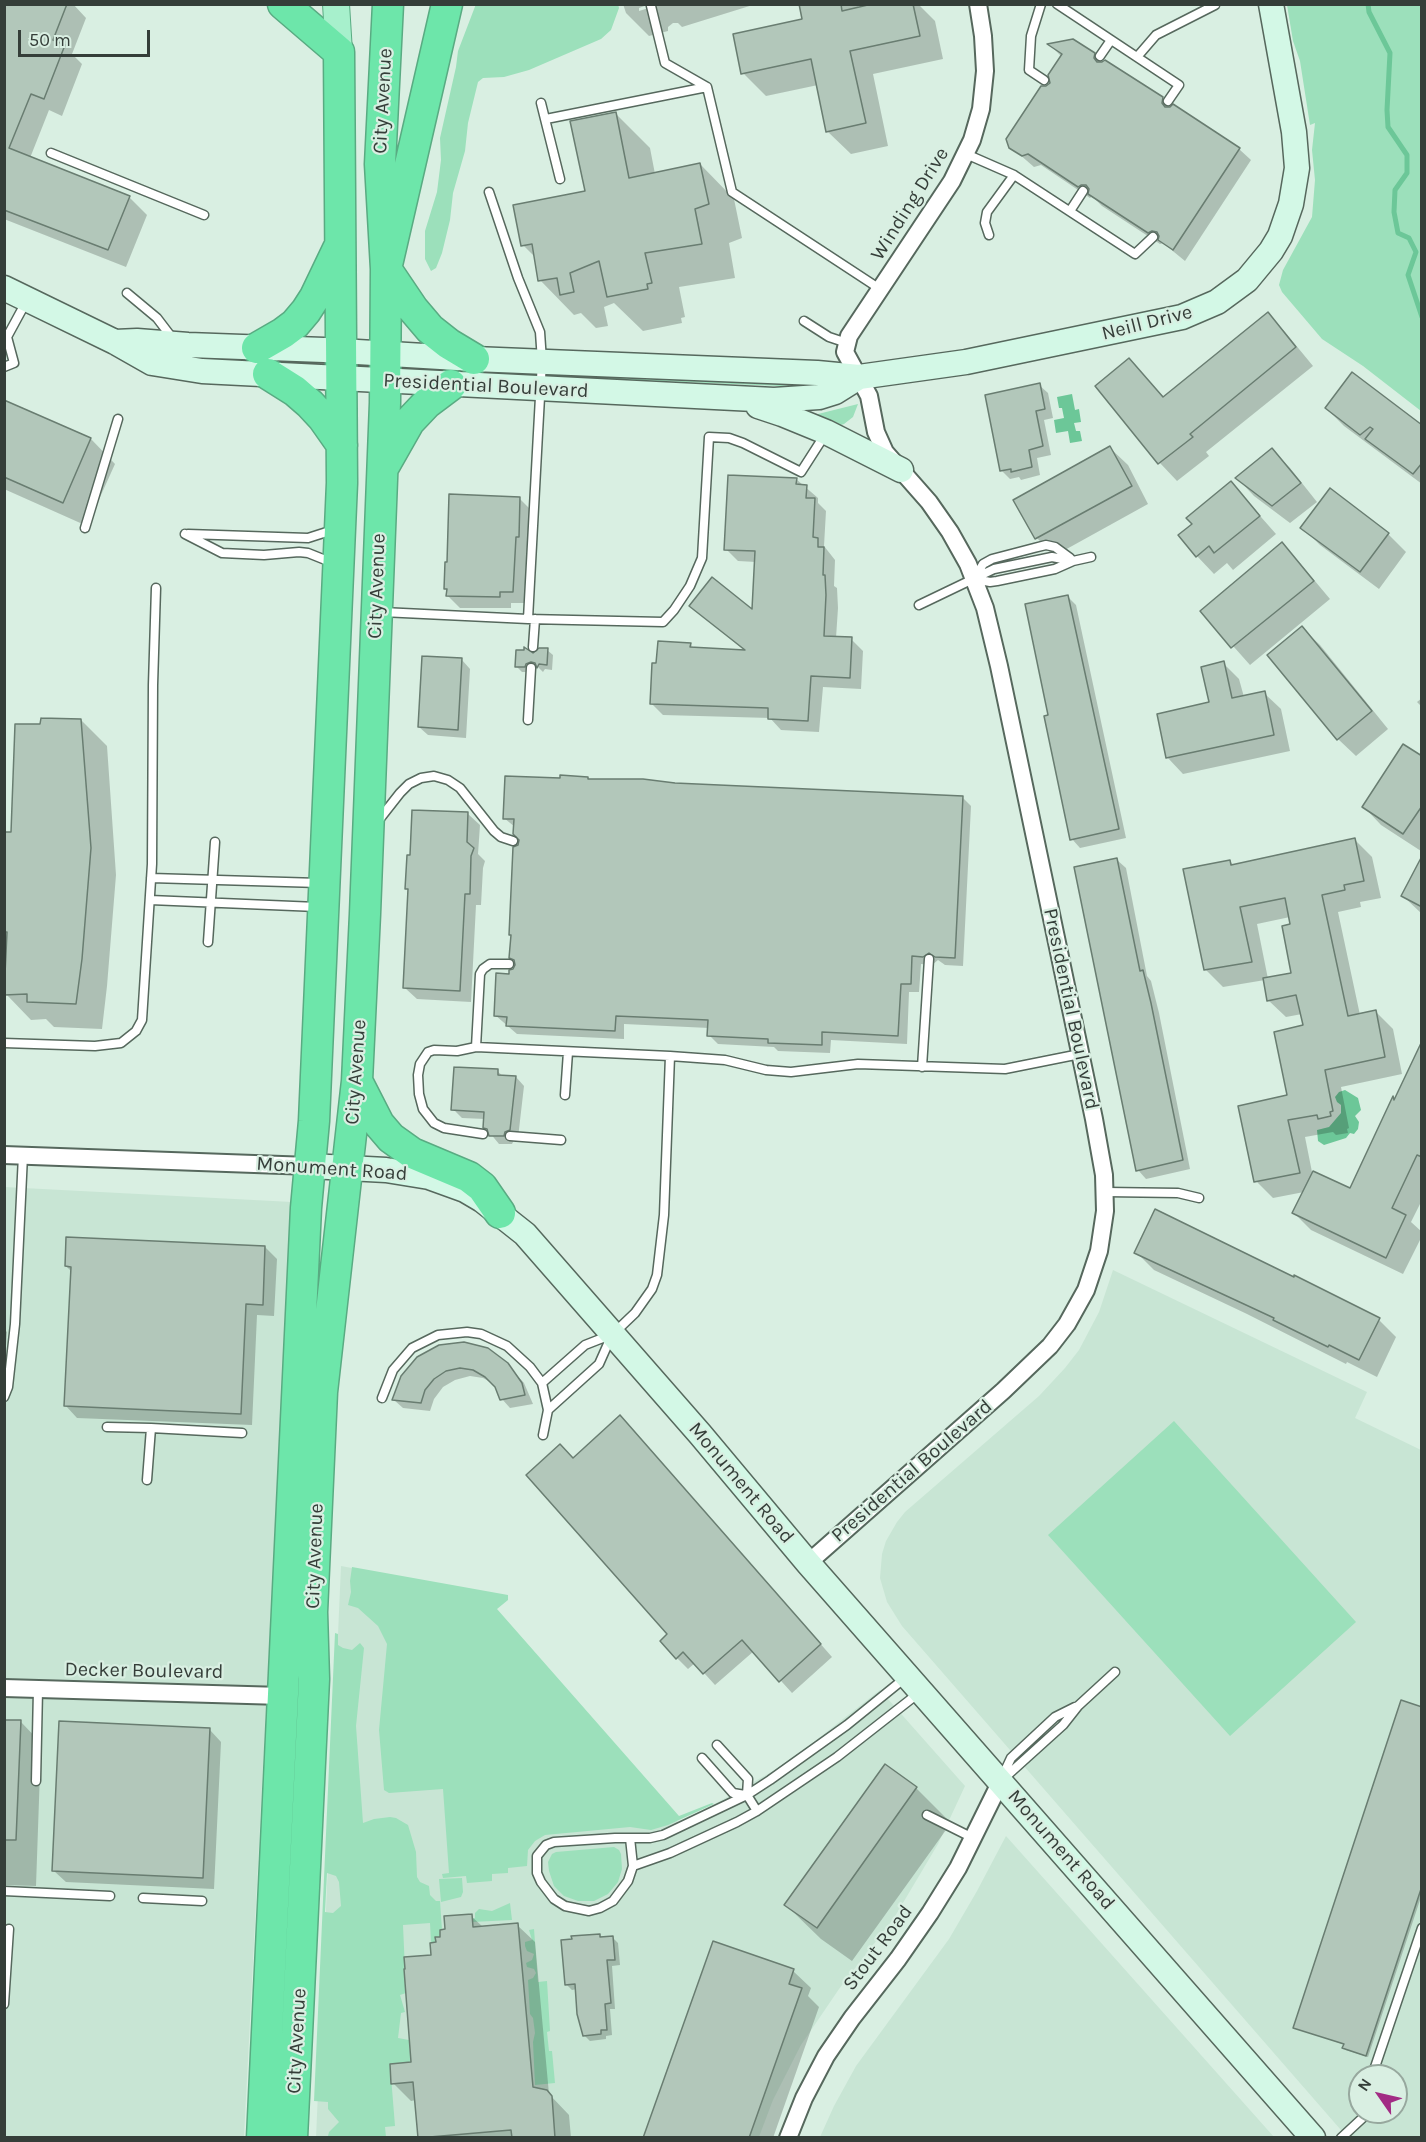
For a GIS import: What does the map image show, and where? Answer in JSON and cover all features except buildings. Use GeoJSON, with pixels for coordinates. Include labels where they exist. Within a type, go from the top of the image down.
{"type":"FeatureCollection","features":[{"type":"Feature","properties":{"kind":"highway"},"geometry":{"type":"LineString","coordinates":[[283,4],[339,52]]}},
{"type":"Feature","properties":{"kind":"highway","name":"City Avenue"},"geometry":{"type":"LineString","coordinates":[[292,2138],[314,1679],[312,1612],[322,1392],[357,1081],[368,837],[385,367],[386,269],[380,164],[388,4]]}},
{"type":"Feature","properties":{"kind":"highway"},"geometry":{"type":"LineString","coordinates":[[447,4],[386,269],[413,309],[430,329],[474,359]]}},
{"type":"Feature","properties":{"kind":"highway","name":"City Avenue"},"geometry":{"type":"LineString","coordinates":[[267,2132],[282,1696],[306,1208],[314,1121],[342,527],[339,52]]}},
{"type":"Feature","properties":{"kind":"highway"},"geometry":{"type":"LineString","coordinates":[[341,244],[320,289],[306,311],[284,333],[262,361],[310,404],[342,444]]}},
{"type":"Feature","properties":{"kind":"highway"},"geometry":{"type":"LineString","coordinates":[[381,471],[410,422],[427,403],[451,385]]}},
{"type":"Feature","properties":{"kind":"highway"},"geometry":{"type":"LineString","coordinates":[[357,1081],[379,1124],[391,1138],[412,1153],[469,1177],[482,1187],[500,1213]]}},
{"type":"Feature","properties":{"kind":"main road","name":"City Avenue"},"geometry":{"type":"LineString","coordinates":[[336,4],[339,52]]}},
{"type":"Feature","properties":{"kind":"street","name":"Winding Drive"},"geometry":{"type":"LineString","coordinates":[[847,343],[952,181],[966,154],[976,126],[984,90],[985,53],[978,4]]}},
{"type":"Feature","properties":{"kind":"street","name":"Neill Drive"},"geometry":{"type":"LineString","coordinates":[[859,377],[966,362],[1182,318],[1217,302],[1247,280],[1280,236],[1291,204],[1297,168],[1291,110],[1271,4]]}},
{"type":"Feature","properties":{"kind":"street","name":"Presidential Boulevard"},"geometry":{"type":"LineString","coordinates":[[4,288],[115,342],[152,363],[174,368],[223,373],[262,361]]}},
{"type":"Feature","properties":{"kind":"street","name":"Presidential Boulevard"},"geometry":{"type":"LineString","coordinates":[[115,342],[177,344],[262,361],[385,367],[474,359],[817,373],[859,377]]}},
{"type":"Feature","properties":{"kind":"street"},"geometry":{"type":"LineString","coordinates":[[847,343],[845,352],[859,377]]}},
{"type":"Feature","properties":{"kind":"street","name":"Presidential Boulevard"},"geometry":{"type":"LineString","coordinates":[[385,367],[451,385],[774,400],[819,397],[835,392],[859,377]]}},
{"type":"Feature","properties":{"kind":"street","name":"Presidential Boulevard"},"geometry":{"type":"LineString","coordinates":[[808,1563],[1003,1391],[1050,1346],[1076,1309],[1092,1273],[1102,1232],[1106,1192],[1101,1154],[985,608],[964,556],[941,517],[885,452],[880,442],[869,396],[859,377]]}},
{"type":"Feature","properties":{"kind":"street"},"geometry":{"type":"LineString","coordinates":[[721,397],[782,414],[826,432],[901,470]]}},
{"type":"Feature","properties":{"kind":"street","name":"Monument Road"},"geometry":{"type":"LineString","coordinates":[[4,1155],[386,1170],[429,1177],[465,1190],[500,1213],[525,1234],[613,1334],[808,1563],[1312,2138]]}},
{"type":"Feature","properties":{"kind":"street","name":"Decker Boulevard"},"geometry":{"type":"LineString","coordinates":[[4,1688],[282,1696]]}},
{"type":"Feature","properties":{"kind":"street","name":"Stout Road"},"geometry":{"type":"LineString","coordinates":[[788,2138],[804,2098],[826,2056],[917,1932],[958,1868],[1001,1781]]}},
{"type":"Feature","properties":{"kind":"lane"},"geometry":{"type":"LineString","coordinates":[[1041,4],[1031,36],[1029,70],[1044,80]]}},
{"type":"Feature","properties":{"kind":"lane"},"geometry":{"type":"LineString","coordinates":[[1057,4],[1179,85],[1168,101]]}},
{"type":"Feature","properties":{"kind":"lane"},"geometry":{"type":"LineString","coordinates":[[1137,57],[1156,35],[1215,5]]}},
{"type":"Feature","properties":{"kind":"lane"},"geometry":{"type":"LineString","coordinates":[[651,6],[665,63],[707,87],[732,192],[880,289]]}},
{"type":"Feature","properties":{"kind":"lane"},"geometry":{"type":"LineString","coordinates":[[1100,56],[1111,40]]}},
{"type":"Feature","properties":{"kind":"lane"},"geometry":{"type":"LineString","coordinates":[[546,119],[707,87]]}},
{"type":"Feature","properties":{"kind":"lane"},"geometry":{"type":"LineString","coordinates":[[541,103],[560,179]]}},
{"type":"Feature","properties":{"kind":"lane"},"geometry":{"type":"LineString","coordinates":[[51,153],[204,215]]}},
{"type":"Feature","properties":{"kind":"lane"},"geometry":{"type":"LineString","coordinates":[[966,154],[1014,176],[1136,254],[1153,237]]}},
{"type":"Feature","properties":{"kind":"lane"},"geometry":{"type":"LineString","coordinates":[[989,235],[985,223],[987,212],[1014,176]]}},
{"type":"Feature","properties":{"kind":"lane"},"geometry":{"type":"LineString","coordinates":[[1070,211],[1083,191]]}},
{"type":"Feature","properties":{"kind":"lane"},"geometry":{"type":"LineString","coordinates":[[489,192],[518,278],[539,328],[542,361],[531,619],[533,647]]}},
{"type":"Feature","properties":{"kind":"lane"},"geometry":{"type":"LineString","coordinates":[[127,293],[157,318],[177,344]]}},
{"type":"Feature","properties":{"kind":"lane"},"geometry":{"type":"LineString","coordinates":[[4,367],[14,363],[6,337],[27,300]]}},
{"type":"Feature","properties":{"kind":"lane"},"geometry":{"type":"LineString","coordinates":[[804,321],[829,338],[847,343]]}},
{"type":"Feature","properties":{"kind":"lane"},"geometry":{"type":"LineString","coordinates":[[85,528],[118,419]]}},
{"type":"Feature","properties":{"kind":"lane"},"geometry":{"type":"LineString","coordinates":[[376,611],[531,619],[663,622],[690,586],[702,558],[709,437],[729,438],[743,442],[801,472],[826,432]]}},
{"type":"Feature","properties":{"kind":"lane"},"geometry":{"type":"LineString","coordinates":[[340,566],[308,553],[299,552],[264,555],[222,554],[185,534],[308,538],[342,527]]}},
{"type":"Feature","properties":{"kind":"lane"},"geometry":{"type":"LineString","coordinates":[[919,605],[994,569],[1052,556],[1073,561]]}},
{"type":"Feature","properties":{"kind":"lane"},"geometry":{"type":"LineString","coordinates":[[975,579],[998,581],[1055,569],[1073,561],[1091,557]]}},
{"type":"Feature","properties":{"kind":"lane"},"geometry":{"type":"LineString","coordinates":[[4,1043],[95,1046],[121,1043],[136,1031],[142,1020],[151,878],[156,588]]}},
{"type":"Feature","properties":{"kind":"lane"},"geometry":{"type":"LineString","coordinates":[[528,720],[531,668]]}},
{"type":"Feature","properties":{"kind":"lane"},"geometry":{"type":"LineString","coordinates":[[368,837],[404,789],[421,778],[434,776],[448,780],[460,788],[494,831],[513,842]]}},
{"type":"Feature","properties":{"kind":"lane"},"geometry":{"type":"LineString","coordinates":[[208,942],[215,842]]}},
{"type":"Feature","properties":{"kind":"lane"},"geometry":{"type":"LineString","coordinates":[[151,878],[213,880],[325,895]]}},
{"type":"Feature","properties":{"kind":"lane"},"geometry":{"type":"LineString","coordinates":[[150,900],[211,903],[325,895]]}},
{"type":"Feature","properties":{"kind":"lane"},"geometry":{"type":"LineString","coordinates":[[922,1067],[929,959]]}},
{"type":"Feature","properties":{"kind":"lane"},"geometry":{"type":"LineString","coordinates":[[476,1047],[480,974],[490,964],[509,964]]}},
{"type":"Feature","properties":{"kind":"lane"},"geometry":{"type":"LineString","coordinates":[[483,1134],[455,1131],[434,1123],[423,1109],[418,1087],[420,1064],[428,1052],[457,1051],[476,1047],[670,1056],[731,1061],[776,1071],[804,1072],[858,1064],[1005,1069],[1080,1054]]}},
{"type":"Feature","properties":{"kind":"lane"},"geometry":{"type":"LineString","coordinates":[[565,1095],[568,1052]]}},
{"type":"Feature","properties":{"kind":"lane"},"geometry":{"type":"LineString","coordinates":[[548,1410],[599,1364],[613,1334],[646,1300],[657,1275],[664,1215],[670,1056]]}},
{"type":"Feature","properties":{"kind":"lane"},"geometry":{"type":"LineString","coordinates":[[510,1136],[561,1140]]}},
{"type":"Feature","properties":{"kind":"lane"},"geometry":{"type":"LineString","coordinates":[[4,1397],[9,1380],[16,1313],[23,1155]]}},
{"type":"Feature","properties":{"kind":"lane"},"geometry":{"type":"LineString","coordinates":[[1106,1192],[1178,1193],[1199,1198]]}},
{"type":"Feature","properties":{"kind":"lane"},"geometry":{"type":"LineString","coordinates":[[382,1398],[393,1370],[412,1348],[431,1338],[452,1332],[467,1332],[494,1339],[518,1356],[542,1383],[548,1410],[543,1435]]}},
{"type":"Feature","properties":{"kind":"lane"},"geometry":{"type":"LineString","coordinates":[[542,1383],[585,1345],[613,1334]]}},
{"type":"Feature","properties":{"kind":"lane"},"geometry":{"type":"LineString","coordinates":[[107,1427],[242,1433]]}},
{"type":"Feature","properties":{"kind":"lane"},"geometry":{"type":"LineString","coordinates":[[147,1480],[151,1428]]}},
{"type":"Feature","properties":{"kind":"lane"},"geometry":{"type":"LineString","coordinates":[[1001,1781],[1011,1758],[1056,1717],[1078,1706],[1115,1672]]}},
{"type":"Feature","properties":{"kind":"lane"},"geometry":{"type":"LineString","coordinates":[[630,1838],[633,1866],[628,1881],[613,1901],[600,1908],[589,1911],[565,1906],[546,1891],[537,1873],[537,1856],[546,1845],[554,1842],[663,1835],[747,1795],[914,1683]]}},
{"type":"Feature","properties":{"kind":"lane"},"geometry":{"type":"LineString","coordinates":[[633,1866],[670,1853],[757,1811],[837,1757],[914,1683]]}},
{"type":"Feature","properties":{"kind":"lane"},"geometry":{"type":"LineString","coordinates":[[36,1781],[39,1689]]}},
{"type":"Feature","properties":{"kind":"lane"},"geometry":{"type":"LineString","coordinates":[[717,1745],[748,1779],[747,1795],[757,1811]]}},
{"type":"Feature","properties":{"kind":"lane"},"geometry":{"type":"LineString","coordinates":[[702,1758],[733,1793],[747,1795]]}},
{"type":"Feature","properties":{"kind":"lane"},"geometry":{"type":"LineString","coordinates":[[927,1815],[973,1838]]}},
{"type":"Feature","properties":{"kind":"lane"},"geometry":{"type":"LineString","coordinates":[[4,1891],[110,1896]]}},
{"type":"Feature","properties":{"kind":"lane"},"geometry":{"type":"LineString","coordinates":[[143,1898],[202,1901]]}},
{"type":"Feature","properties":{"kind":"lane"},"geometry":{"type":"LineString","coordinates":[[1376,2064],[1422,1928]]}},
{"type":"Feature","properties":{"kind":"lane"},"geometry":{"type":"LineString","coordinates":[[4,2004],[9,1929]]}},
{"type":"Feature","properties":{"kind":"lane"},"geometry":{"type":"LineString","coordinates":[[1341,2138],[1356,2124]]}},
{"type":"Feature","properties":{"kind":"shaded area"},"geometry":{"type":"Polygon","coordinates":[[[476,4],[618,4],[619,8],[611,30],[601,39],[529,70],[504,77],[483,78],[478,82],[442,253],[436,268],[431,271],[425,259],[425,231],[437,192],[441,160],[440,138],[458,51],[476,4]]]}},
{"type":"Feature","properties":{"kind":"shaded area"},"geometry":{"type":"Polygon","coordinates":[[[1287,5],[1421,5],[1421,411],[1363,366],[1322,339],[1282,292],[1279,285],[1283,270],[1312,217],[1315,180],[1312,150],[1315,123],[1310,125],[1300,61],[1293,41],[1287,5]]]}},
{"type":"Feature","properties":{"kind":"shaded area"},"geometry":{"type":"Polygon","coordinates":[[[555,373],[812,383],[781,386],[559,377],[555,373]]]}},
{"type":"Feature","properties":{"kind":"shaded area"},"geometry":{"type":"Polygon","coordinates":[[[1072,394],[1075,410],[1079,409],[1081,422],[1074,423],[1076,431],[1080,431],[1082,441],[1070,443],[1068,431],[1056,433],[1054,420],[1064,418],[1057,397],[1072,394]]]}},
{"type":"Feature","properties":{"kind":"shaded area"},"geometry":{"type":"Polygon","coordinates":[[[858,404],[853,417],[844,424],[838,426],[815,420],[818,414],[858,404]]]}},
{"type":"Feature","properties":{"kind":"shaded area"},"geometry":{"type":"Polygon","coordinates":[[[1345,1090],[1358,1098],[1361,1110],[1355,1116],[1359,1122],[1358,1129],[1346,1138],[1324,1145],[1318,1141],[1317,1130],[1329,1127],[1341,1113],[1341,1105],[1335,1097],[1339,1092],[1345,1090]]]}},
{"type":"Feature","properties":{"kind":"shaded area"},"geometry":{"type":"Polygon","coordinates":[[[4,1187],[292,1202],[244,2137],[5,2137],[4,1187]]]}},
{"type":"Feature","properties":{"kind":"shaded area"},"geometry":{"type":"Polygon","coordinates":[[[1113,1270],[1367,1392],[1355,1418],[1421,1450],[1421,2137],[1347,2137],[902,1626],[887,1602],[880,1578],[882,1554],[886,1541],[897,1522],[905,1512],[1039,1396],[1079,1350],[1099,1312],[1113,1270]]]}},
{"type":"Feature","properties":{"kind":"shaded area"},"geometry":{"type":"Polygon","coordinates":[[[1174,1421],[1356,1622],[1230,1736],[1048,1535],[1174,1421]]]}},
{"type":"Feature","properties":{"kind":"shaded area"},"geometry":{"type":"Polygon","coordinates":[[[341,1566],[474,1591],[678,1822],[773,1771],[880,1690],[965,1786],[938,1844],[894,1918],[839,1989],[801,2045],[773,2100],[759,2137],[316,2138],[341,1566]]]}},
{"type":"Feature","properties":{"kind":"shaded area"},"geometry":{"type":"Polygon","coordinates":[[[352,1567],[508,1595],[508,1600],[497,1609],[679,1816],[714,1804],[668,1825],[651,1830],[630,1827],[545,1835],[535,1841],[528,1850],[527,1866],[508,1868],[508,1873],[492,1874],[492,1881],[467,1883],[466,1876],[443,1878],[442,1874],[449,1873],[443,1789],[389,1793],[384,1790],[379,1730],[387,1644],[378,1626],[358,1608],[348,1605],[352,1567]]]}},
{"type":"Feature","properties":{"kind":"shaded area"},"geometry":{"type":"Polygon","coordinates":[[[335,1633],[338,1634],[338,1645],[343,1648],[352,1650],[360,1643],[364,1648],[356,1726],[363,1823],[390,1817],[408,1825],[416,1852],[417,1877],[420,1882],[429,1886],[430,1895],[436,1901],[440,1901],[442,1930],[440,1930],[440,1937],[435,1938],[436,1943],[431,1943],[430,1923],[403,1925],[406,1993],[400,1995],[405,2012],[401,2013],[398,2038],[409,2040],[411,2062],[390,2064],[395,2126],[385,2127],[386,2137],[328,2136],[339,2122],[328,2109],[328,2102],[314,2101],[335,1633]],[[327,1873],[325,1912],[333,1913],[341,1906],[339,1882],[336,1876],[327,1873]]]}},
{"type":"Feature","properties":{"kind":"shaded area"},"geometry":{"type":"Polygon","coordinates":[[[1006,1836],[1274,2137],[820,2137],[856,2066],[949,1939],[1006,1836]]]}},
{"type":"Feature","properties":{"kind":"shaded area"},"geometry":{"type":"Polygon","coordinates":[[[614,1847],[621,1854],[622,1869],[618,1882],[608,1894],[594,1901],[578,1901],[564,1896],[554,1886],[548,1862],[552,1854],[614,1847]]]}},
{"type":"Feature","properties":{"kind":"shaded area"},"geometry":{"type":"Polygon","coordinates":[[[462,1878],[461,1897],[441,1902],[439,1879],[462,1878]]]}},
{"type":"Feature","properties":{"kind":"shaded area"},"geometry":{"type":"Polygon","coordinates":[[[510,1903],[512,1920],[472,1922],[479,1909],[492,1911],[510,1903]]]}},
{"type":"Feature","properties":{"kind":"shaded area"},"geometry":{"type":"Polygon","coordinates":[[[534,1929],[538,1982],[547,1981],[550,2031],[547,2032],[549,2051],[552,2051],[555,2083],[535,2085],[533,2042],[535,2033],[533,2018],[530,2014],[528,1980],[536,1973],[534,1969],[527,1967],[526,1963],[532,1960],[534,1954],[527,1951],[525,1946],[525,1942],[532,1940],[529,1930],[534,1929]]]}},
{"type":"Feature","properties":{"kind":"waterway"},"geometry":{"type":"LineString","coordinates":[[1368,4],[1369,12],[1390,53],[1388,127],[1407,155],[1407,173],[1395,190],[1394,212],[1398,233],[1409,238],[1416,252],[1408,275],[1422,317]]}}]}
